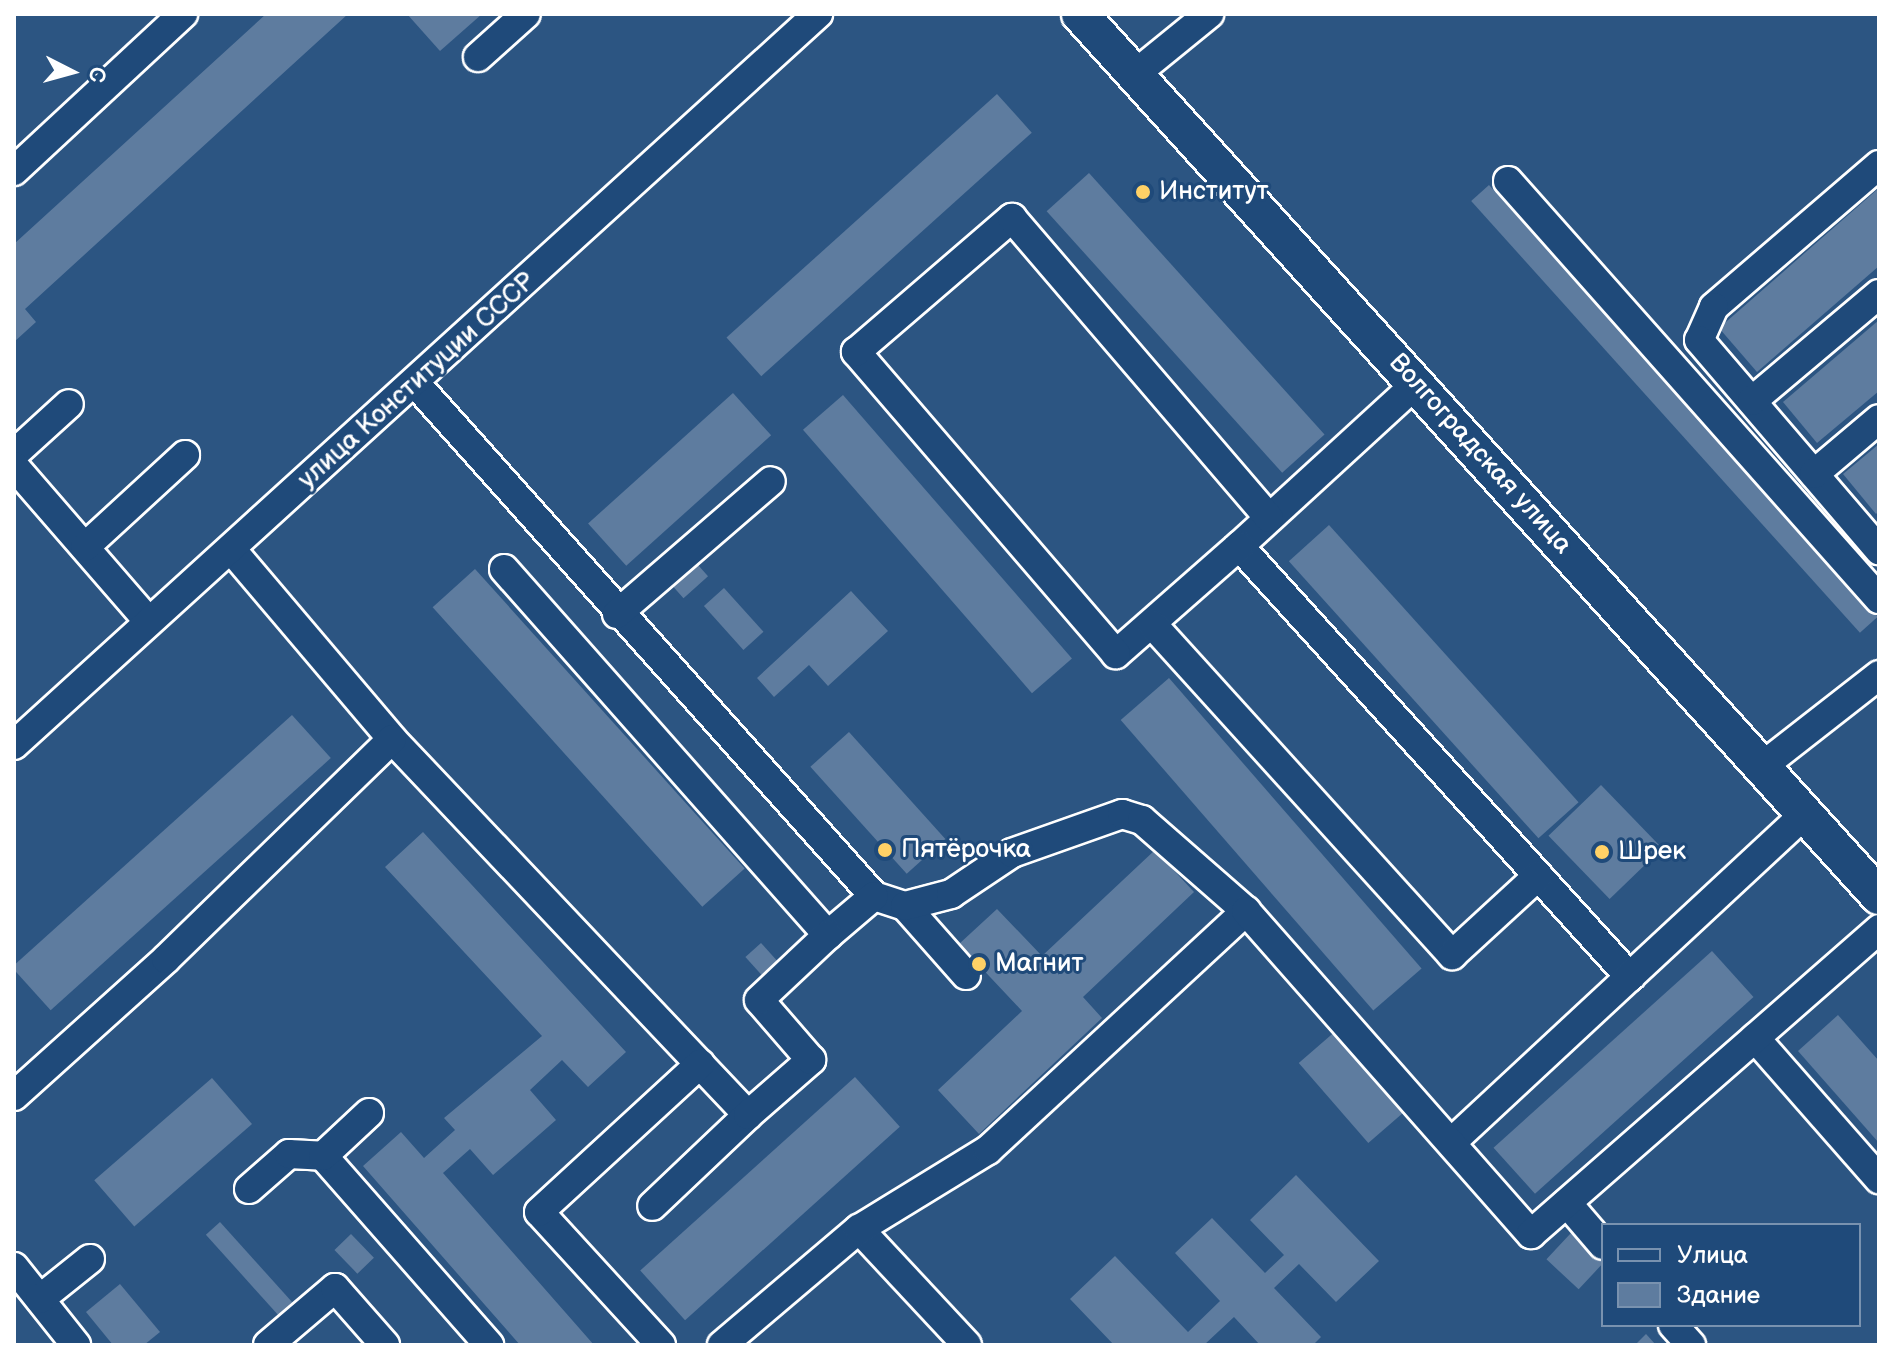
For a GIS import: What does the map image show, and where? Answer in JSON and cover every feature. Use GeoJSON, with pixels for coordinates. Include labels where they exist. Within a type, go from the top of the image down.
{"type":"FeatureCollection","features":[{"type":"Feature","properties":{"kind":"main road","name":"Волгоградская улица"},"geometry":{"type":"LineString","coordinates":[[1080,14],[1764,765],[1879,896]]}},
{"type":"Feature","properties":{"kind":"street"},"geometry":{"type":"LineString","coordinates":[[14,171],[183,14]]}},
{"type":"Feature","properties":{"kind":"street"},"geometry":{"type":"LineString","coordinates":[[478,57],[526,14]]}},
{"type":"Feature","properties":{"kind":"street","name":"улица Конституции СССР"},"geometry":{"type":"LineString","coordinates":[[14,745],[416,384],[818,14]]}},
{"type":"Feature","properties":{"kind":"street"},"geometry":{"type":"LineString","coordinates":[[1134,75],[1209,14]]}},
{"type":"Feature","properties":{"kind":"street"},"geometry":{"type":"LineString","coordinates":[[1875,539],[1814,474],[1699,340],[1714,307],[1879,165]]}},
{"type":"Feature","properties":{"kind":"street"},"geometry":{"type":"LineString","coordinates":[[1508,181],[1879,599]]}},
{"type":"Feature","properties":{"kind":"street"},"geometry":{"type":"LineString","coordinates":[[1269,518],[1012,218],[856,352],[1116,654],[1239,546],[1416,384]]}},
{"type":"Feature","properties":{"kind":"street"},"geometry":{"type":"LineString","coordinates":[[1752,401],[1879,294]]}},
{"type":"Feature","properties":{"kind":"street"},"geometry":{"type":"LineString","coordinates":[[416,384],[617,614],[874,896],[905,906],[966,975]]}},
{"type":"Feature","properties":{"kind":"street"},"geometry":{"type":"LineString","coordinates":[[14,454],[69,404]]}},
{"type":"Feature","properties":{"kind":"street"},"geometry":{"type":"LineString","coordinates":[[1814,474],[1879,419]]}},
{"type":"Feature","properties":{"kind":"street"},"geometry":{"type":"LineString","coordinates":[[85,547],[185,455]]}},
{"type":"Feature","properties":{"kind":"street"},"geometry":{"type":"LineString","coordinates":[[14,466],[149,622]]}},
{"type":"Feature","properties":{"kind":"street"},"geometry":{"type":"LineString","coordinates":[[617,614],[771,481]]}},
{"type":"Feature","properties":{"kind":"street"},"geometry":{"type":"LineString","coordinates":[[1239,546],[1630,977]]}},
{"type":"Feature","properties":{"kind":"street"},"geometry":{"type":"LineString","coordinates":[[231,549],[392,739],[748,1115]]}},
{"type":"Feature","properties":{"kind":"street"},"geometry":{"type":"LineString","coordinates":[[504,569],[828,935]]}},
{"type":"Feature","properties":{"kind":"street"},"geometry":{"type":"LineString","coordinates":[[1152,624],[1452,955],[1538,876]]}},
{"type":"Feature","properties":{"kind":"street"},"geometry":{"type":"LineString","coordinates":[[1764,765],[1879,675]]}},
{"type":"Feature","properties":{"kind":"street"},"geometry":{"type":"LineString","coordinates":[[14,1096],[166,959],[392,739]]}},
{"type":"Feature","properties":{"kind":"street"},"geometry":{"type":"LineString","coordinates":[[1453,1141],[1806,813]]}},
{"type":"Feature","properties":{"kind":"street"},"geometry":{"type":"LineString","coordinates":[[905,906],[951,894],[1012,853],[1122,814],[1142,820],[1246,911],[1453,1141],[1531,1234],[1879,929]]}},
{"type":"Feature","properties":{"kind":"street"},"geometry":{"type":"LineString","coordinates":[[652,1206],[811,1060],[759,1000],[874,896]]}},
{"type":"Feature","properties":{"kind":"street"},"geometry":{"type":"LineString","coordinates":[[722,1345],[859,1229],[988,1150],[1246,911]]}},
{"type":"Feature","properties":{"kind":"street"},"geometry":{"type":"LineString","coordinates":[[1755,1038],[1879,1179]]}},
{"type":"Feature","properties":{"kind":"street"},"geometry":{"type":"LineString","coordinates":[[661,1345],[539,1212],[700,1064]]}},
{"type":"Feature","properties":{"kind":"street"},"geometry":{"type":"LineString","coordinates":[[323,1156],[369,1113]]}},
{"type":"Feature","properties":{"kind":"street"},"geometry":{"type":"LineString","coordinates":[[249,1189],[289,1154],[323,1156],[485,1344]]}},
{"type":"Feature","properties":{"kind":"street"},"geometry":{"type":"LineString","coordinates":[[1567,1203],[1601,1243]]}},
{"type":"Feature","properties":{"kind":"street"},"geometry":{"type":"LineString","coordinates":[[859,1229],[967,1345]]}},
{"type":"Feature","properties":{"kind":"street"},"geometry":{"type":"LineString","coordinates":[[40,1299],[90,1259]]}},
{"type":"Feature","properties":{"kind":"street"},"geometry":{"type":"LineString","coordinates":[[14,1267],[76,1345]]}},
{"type":"Feature","properties":{"kind":"street"},"geometry":{"type":"LineString","coordinates":[[268,1345],[335,1288],[385,1345]]}},
{"type":"Feature","properties":{"kind":"street"},"geometry":{"type":"LineString","coordinates":[[1675,1327],[1691,1345]]}},
{"type":"Feature","properties":{"kind":"building"},"geometry":{"type":"Polygon","coordinates":[[[266,14],[348,14],[25,309],[36,322],[14,342],[14,244],[266,14]]]}},
{"type":"Feature","properties":{"kind":"building"},"geometry":{"type":"Polygon","coordinates":[[[407,14],[482,14],[440,51],[407,14]]]}},
{"type":"Feature","properties":{"kind":"building"},"geometry":{"type":"Polygon","coordinates":[[[997,94],[1032,133],[761,376],[726,338],[997,94]]]}},
{"type":"Feature","properties":{"kind":"building"},"geometry":{"type":"Polygon","coordinates":[[[1089,173],[1325,435],[1282,473],[1047,211],[1089,173]]]}},
{"type":"Feature","properties":{"kind":"building"},"geometry":{"type":"Polygon","coordinates":[[[1489,185],[1878,617],[1860,633],[1471,201],[1489,185]]]}},
{"type":"Feature","properties":{"kind":"building"},"geometry":{"type":"Polygon","coordinates":[[[1879,188],[1879,266],[1757,372],[1719,328],[1879,188]]]}},
{"type":"Feature","properties":{"kind":"building"},"geometry":{"type":"Polygon","coordinates":[[[1879,320],[1879,391],[1817,443],[1783,402],[1879,320]]]}},
{"type":"Feature","properties":{"kind":"building"},"geometry":{"type":"Polygon","coordinates":[[[733,393],[771,435],[626,566],[588,523],[733,393]]]}},
{"type":"Feature","properties":{"kind":"building"},"geometry":{"type":"Polygon","coordinates":[[[843,395],[1072,658],[1032,693],[803,430],[843,395]]]}},
{"type":"Feature","properties":{"kind":"building"},"geometry":{"type":"Polygon","coordinates":[[[1879,444],[1879,511],[1876,514],[1843,474],[1879,444]]]}},
{"type":"Feature","properties":{"kind":"building"},"geometry":{"type":"Polygon","coordinates":[[[1329,525],[1579,802],[1538,838],[1289,561],[1329,525]]]}},
{"type":"Feature","properties":{"kind":"building"},"geometry":{"type":"Polygon","coordinates":[[[698,565],[708,576],[684,598],[673,587],[698,565]]]}},
{"type":"Feature","properties":{"kind":"building"},"geometry":{"type":"Polygon","coordinates":[[[475,569],[745,868],[702,907],[433,607],[475,569]]]}},
{"type":"Feature","properties":{"kind":"building"},"geometry":{"type":"Polygon","coordinates":[[[724,588],[763,632],[743,650],[704,606],[724,588]]]}},
{"type":"Feature","properties":{"kind":"building"},"geometry":{"type":"Polygon","coordinates":[[[851,591],[888,631],[828,686],[809,665],[774,697],[757,678],[851,591]]]}},
{"type":"Feature","properties":{"kind":"building"},"geometry":{"type":"Polygon","coordinates":[[[1169,678],[1422,969],[1373,1011],[1121,720],[1169,678]]]}},
{"type":"Feature","properties":{"kind":"building"},"geometry":{"type":"Polygon","coordinates":[[[292,715],[331,758],[51,1010],[14,970],[14,965],[292,715]]]}},
{"type":"Feature","properties":{"kind":"building"},"geometry":{"type":"Polygon","coordinates":[[[849,732],[945,839],[907,874],[810,767],[849,732]]]}},
{"type":"Feature","properties":{"kind":"building"},"geometry":{"type":"Polygon","coordinates":[[[1601,785],[1662,848],[1610,899],[1548,836],[1601,785]]]}},
{"type":"Feature","properties":{"kind":"building"},"geometry":{"type":"Polygon","coordinates":[[[423,832],[626,1052],[588,1087],[562,1060],[530,1090],[556,1120],[493,1175],[470,1149],[443,1173],[594,1345],[520,1345],[363,1166],[401,1132],[424,1158],[455,1130],[444,1118],[542,1036],[385,867],[423,832]]]}},
{"type":"Feature","properties":{"kind":"building"},"geometry":{"type":"Polygon","coordinates":[[[1155,850],[1194,892],[1083,997],[1102,1018],[979,1134],[938,1090],[1022,1011],[959,944],[997,909],[1042,956],[1155,850]]]}},
{"type":"Feature","properties":{"kind":"building"},"geometry":{"type":"Polygon","coordinates":[[[761,943],[779,963],[763,977],[745,957],[761,943]]]}},
{"type":"Feature","properties":{"kind":"building"},"geometry":{"type":"Polygon","coordinates":[[[1712,951],[1753,997],[1535,1194],[1494,1148],[1712,951]]]}},
{"type":"Feature","properties":{"kind":"building"},"geometry":{"type":"Polygon","coordinates":[[[1838,1015],[1879,1061],[1879,1143],[1798,1051],[1838,1015]]]}},
{"type":"Feature","properties":{"kind":"building"},"geometry":{"type":"Polygon","coordinates":[[[1338,1029],[1408,1109],[1368,1143],[1299,1063],[1338,1029]]]}},
{"type":"Feature","properties":{"kind":"building"},"geometry":{"type":"Polygon","coordinates":[[[855,1077],[900,1127],[685,1320],[640,1270],[855,1077]]]}},
{"type":"Feature","properties":{"kind":"building"},"geometry":{"type":"Polygon","coordinates":[[[212,1078],[252,1124],[134,1226],[94,1180],[212,1078]]]}},
{"type":"Feature","properties":{"kind":"building"},"geometry":{"type":"Polygon","coordinates":[[[1296,1175],[1379,1261],[1336,1302],[1299,1264],[1274,1288],[1321,1337],[1313,1345],[1260,1345],[1234,1317],[1204,1345],[1114,1345],[1070,1299],[1115,1256],[1188,1332],[1220,1301],[1175,1253],[1212,1218],[1265,1273],[1284,1255],[1250,1220],[1296,1175]]]}},
{"type":"Feature","properties":{"kind":"building"},"geometry":{"type":"Polygon","coordinates":[[[220,1222],[292,1302],[278,1315],[206,1235],[220,1222]]]}},
{"type":"Feature","properties":{"kind":"building"},"geometry":{"type":"Polygon","coordinates":[[[1571,1233],[1601,1261],[1601,1265],[1579,1289],[1546,1259],[1571,1233]]]}},
{"type":"Feature","properties":{"kind":"building"},"geometry":{"type":"Polygon","coordinates":[[[351,1234],[374,1258],[357,1274],[334,1250],[351,1234]]]}},
{"type":"Feature","properties":{"kind":"building"},"geometry":{"type":"Polygon","coordinates":[[[120,1284],[160,1332],[144,1345],[113,1345],[86,1312],[120,1284]]]}},
{"type":"Feature","properties":{"kind":"building"},"geometry":{"type":"Polygon","coordinates":[[[1646,1334],[1656,1345],[1635,1345],[1646,1334]]]}},
{"type":"Feature","properties":{"kind":"place","name":"Институт"},"geometry":{"type":"Point","coordinates":[1143,192]}},
{"type":"Feature","properties":{"kind":"place","name":"Пятёрочка"},"geometry":{"type":"Point","coordinates":[885,850]}},
{"type":"Feature","properties":{"kind":"place","name":"Шрек"},"geometry":{"type":"Point","coordinates":[1602,852]}},
{"type":"Feature","properties":{"kind":"place","name":"Магнит"},"geometry":{"type":"Point","coordinates":[979,964]}}]}
